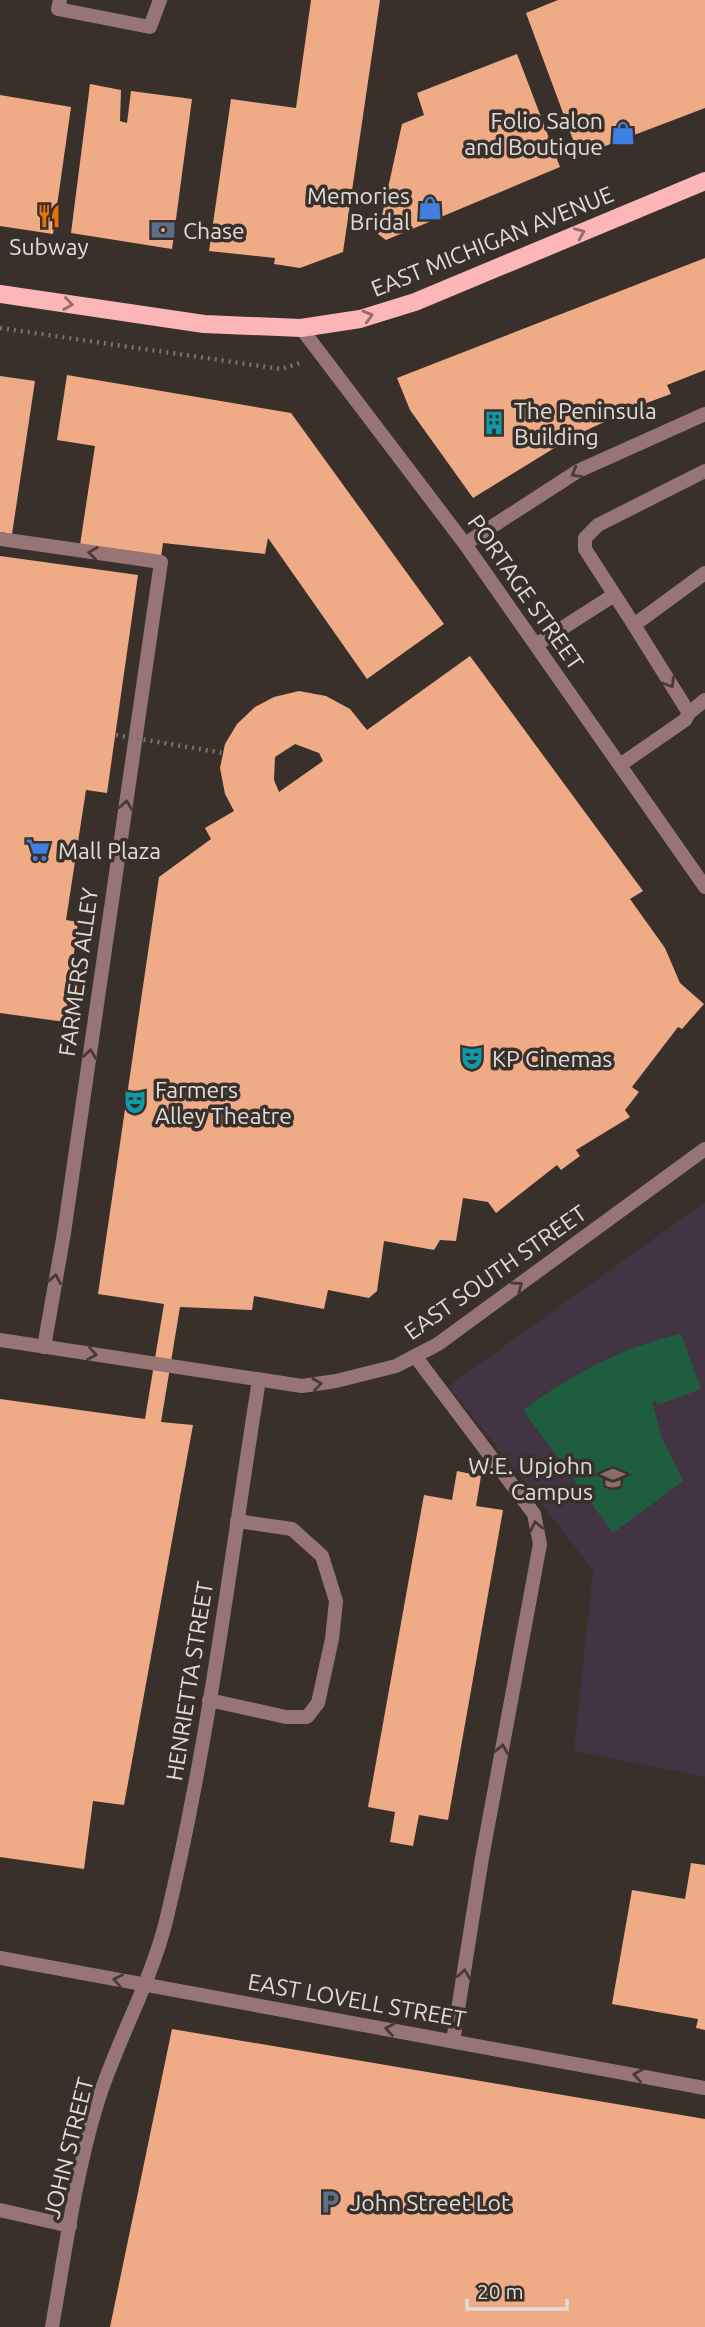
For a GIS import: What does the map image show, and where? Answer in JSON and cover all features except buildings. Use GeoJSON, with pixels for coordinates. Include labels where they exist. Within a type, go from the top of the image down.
{"type":"FeatureCollection","features":[{"type":"Feature","properties":{"kind":"main road","name":"EAST MICHIGAN AVENUE"},"geometry":{"type":"LineString","coordinates":[[0,294],[204,324],[301,328],[360,319],[415,302],[705,181]]}},
{"type":"Feature","properties":{"kind":"street"},"geometry":{"type":"LineString","coordinates":[[60,0],[58,9],[150,27],[160,0]]}},
{"type":"Feature","properties":{"kind":"street","name":"PORTAGE STREET"},"geometry":{"type":"LineString","coordinates":[[301,328],[465,544],[705,887]]}},
{"type":"Feature","properties":{"kind":"street"},"geometry":{"type":"LineString","coordinates":[[465,544],[578,471],[705,414]]}},
{"type":"Feature","properties":{"kind":"street"},"geometry":{"type":"LineString","coordinates":[[689,713],[585,549],[585,538],[598,525],[705,471]]}},
{"type":"Feature","properties":{"kind":"street","name":"FARMERS ALLEY"},"geometry":{"type":"LineString","coordinates":[[0,539],[161,562],[64,1233],[44,1347]]}},
{"type":"Feature","properties":{"kind":"street"},"geometry":{"type":"LineString","coordinates":[[634,625],[705,573]]}},
{"type":"Feature","properties":{"kind":"street"},"geometry":{"type":"LineString","coordinates":[[536,645],[614,595]]}},
{"type":"Feature","properties":{"kind":"street"},"geometry":{"type":"LineString","coordinates":[[620,765],[685,720],[689,713],[705,700]]}},
{"type":"Feature","properties":{"kind":"street","name":"EAST SOUTH STREET"},"geometry":{"type":"LineString","coordinates":[[0,1340],[302,1386],[336,1381],[396,1366],[438,1344],[705,1149]]}},
{"type":"Feature","properties":{"kind":"street"},"geometry":{"type":"LineString","coordinates":[[415,1356],[534,1514],[540,1544],[482,1858],[453,2041]]}},
{"type":"Feature","properties":{"kind":"street","name":"HENRIETTA STREET"},"geometry":{"type":"LineString","coordinates":[[146,1985],[165,1924],[192,1805],[259,1380]]}},
{"type":"Feature","properties":{"kind":"street"},"geometry":{"type":"LineString","coordinates":[[209,1700],[286,1717],[307,1717],[318,1703],[332,1639],[336,1601],[322,1556],[292,1529],[237,1521]]}},
{"type":"Feature","properties":{"kind":"street","name":"EAST LOVELL STREET"},"geometry":{"type":"LineString","coordinates":[[0,1958],[705,2088]]}},
{"type":"Feature","properties":{"kind":"street","name":"JOHN STREET"},"geometry":{"type":"LineString","coordinates":[[52,2327],[97,2104],[146,1985]]}},
{"type":"Feature","properties":{"kind":"street"},"geometry":{"type":"LineString","coordinates":[[0,2210],[71,2226]]}},
{"type":"Feature","properties":{"kind":"path"},"geometry":{"type":"LineString","coordinates":[[116,735],[223,753]]}},
{"type":"Feature","properties":{"kind":"shaded area","name":"W.E. Upjohn Campus"},"geometry":{"type":"Polygon","coordinates":[[[705,1202],[705,1777],[574,1751],[593,1570],[449,1386],[705,1202]]]}},
{"type":"Feature","properties":{"kind":"green space"},"geometry":{"type":"Polygon","coordinates":[[[681,1334],[701,1389],[657,1405],[656,1401],[652,1401],[662,1438],[683,1481],[613,1533],[523,1410],[598,1364],[638,1346],[681,1334]]]}},
{"type":"Feature","properties":{"kind":"place","name":"Folio Salon and Boutique"},"geometry":{"type":"Point","coordinates":[623,133]}},
{"type":"Feature","properties":{"kind":"place","name":"Memories Bridal"},"geometry":{"type":"Point","coordinates":[430,208]}},
{"type":"Feature","properties":{"kind":"place","name":"Subway"},"geometry":{"type":"Point","coordinates":[49,216]}},
{"type":"Feature","properties":{"kind":"place","name":"Chase"},"geometry":{"type":"Point","coordinates":[163,230]}},
{"type":"Feature","properties":{"kind":"place","name":"The Peninsula Building"},"geometry":{"type":"Point","coordinates":[494,423]}},
{"type":"Feature","properties":{"kind":"place","name":"Mall Plaza"},"geometry":{"type":"Point","coordinates":[38,850]}},
{"type":"Feature","properties":{"kind":"place","name":"KP Cinemas"},"geometry":{"type":"Point","coordinates":[472,1058]}},
{"type":"Feature","properties":{"kind":"place","name":"Farmers Alley Theatre"},"geometry":{"type":"Point","coordinates":[135,1102]}},
{"type":"Feature","properties":{"kind":"place","name":"W.E. Upjohn Campus"},"geometry":{"type":"Point","coordinates":[613,1478]}},
{"type":"Feature","properties":{"kind":"place","name":"John Street Lot"},"geometry":{"type":"Point","coordinates":[330,2202]}}]}
